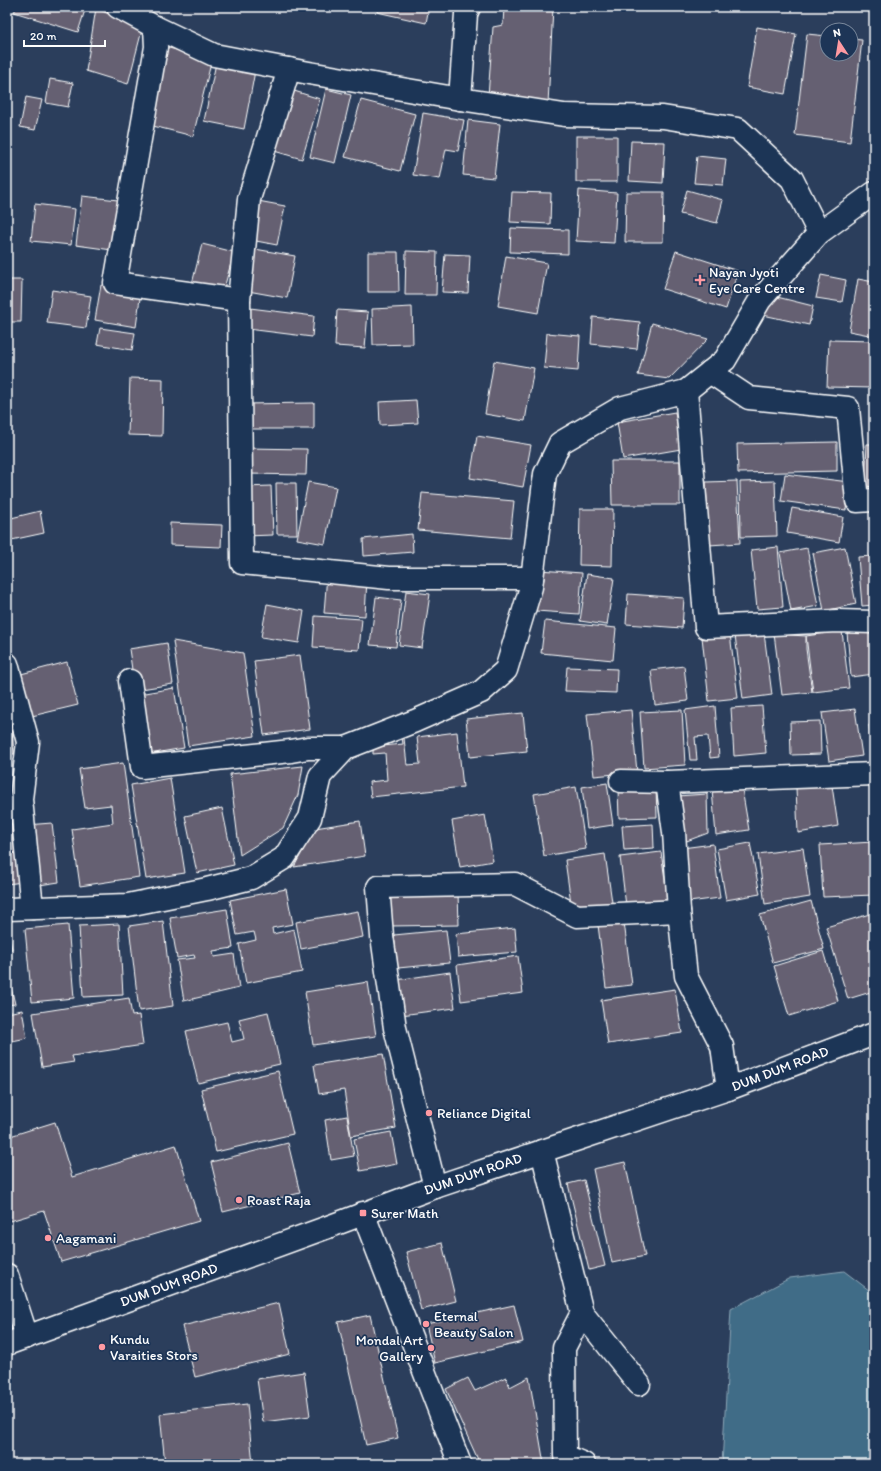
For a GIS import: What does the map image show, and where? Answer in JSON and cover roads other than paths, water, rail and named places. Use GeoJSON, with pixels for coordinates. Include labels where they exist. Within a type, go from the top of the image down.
{"type":"FeatureCollection","features":[{"type":"Feature","properties":{"kind":"street"},"geometry":{"type":"LineString","coordinates":[[118,7],[155,27],[214,55],[564,115],[663,117],[738,129],[792,179],[819,233]]}},
{"type":"Feature","properties":{"kind":"street"},"geometry":{"type":"LineString","coordinates":[[460,98],[466,14],[469,7]]}},
{"type":"Feature","properties":{"kind":"street"},"geometry":{"type":"LineString","coordinates":[[155,27],[156,47],[116,283],[239,300]]}},
{"type":"Feature","properties":{"kind":"street"},"geometry":{"type":"LineString","coordinates":[[289,69],[250,199],[239,300],[242,563],[389,578],[532,578]]}},
{"type":"Feature","properties":{"kind":"street"},"geometry":{"type":"LineString","coordinates":[[130,682],[142,767],[308,748],[346,748],[415,721],[481,692],[506,670],[531,587],[545,474],[560,443],[620,408],[686,390],[710,372],[725,360],[760,300],[819,233],[874,193]]}},
{"type":"Feature","properties":{"kind":"street"},"geometry":{"type":"LineString","coordinates":[[710,372],[749,398],[848,408],[857,501],[874,500]]}},
{"type":"Feature","properties":{"kind":"street"},"geometry":{"type":"LineString","coordinates":[[686,390],[706,627],[874,622]]}},
{"type":"Feature","properties":{"kind":"street"},"geometry":{"type":"LineString","coordinates":[[7,664],[28,742],[21,799],[32,908]]}},
{"type":"Feature","properties":{"kind":"street"},"geometry":{"type":"LineString","coordinates":[[7,909],[128,905],[207,889],[251,878],[284,858],[310,818],[320,776],[346,748]]}},
{"type":"Feature","properties":{"kind":"street"},"geometry":{"type":"LineString","coordinates":[[621,781],[667,782],[874,774]]}},
{"type":"Feature","properties":{"kind":"street"},"geometry":{"type":"LineString","coordinates":[[667,782],[674,832],[679,911],[686,976],[722,1046],[728,1089]]}},
{"type":"Feature","properties":{"kind":"street"},"geometry":{"type":"LineString","coordinates":[[435,1187],[395,1028],[382,936],[378,887],[515,884],[576,916],[679,911]]}},
{"type":"Feature","properties":{"kind":"street","name":"DUM DUM ROAD"},"geometry":{"type":"LineString","coordinates":[[17,1340],[435,1187],[728,1089],[874,1034]]}},
{"type":"Feature","properties":{"kind":"street"},"geometry":{"type":"LineString","coordinates":[[542,1151],[582,1313],[639,1384]]}},
{"type":"Feature","properties":{"kind":"street"},"geometry":{"type":"LineString","coordinates":[[363,1213],[460,1464]]}},
{"type":"Feature","properties":{"kind":"street"},"geometry":{"type":"LineString","coordinates":[[7,1275],[17,1340]]}},
{"type":"Feature","properties":{"kind":"street"},"geometry":{"type":"LineString","coordinates":[[582,1313],[564,1348],[565,1456],[584,1464]]}},
{"type":"Feature","properties":{"kind":"water"},"geometry":{"type":"Polygon","coordinates":[[[844,1271],[874,1294],[874,1464],[722,1464],[731,1309],[790,1278],[844,1271]]]}},
{"type":"Feature","properties":{"kind":"place","name":"Nayan Jyoti Eye Care Centre"},"geometry":{"type":"Point","coordinates":[700,280]}},
{"type":"Feature","properties":{"kind":"place","name":"Reliance Digital"},"geometry":{"type":"Point","coordinates":[429,1113]}},
{"type":"Feature","properties":{"kind":"place","name":"Roast Raja"},"geometry":{"type":"Point","coordinates":[239,1200]}},
{"type":"Feature","properties":{"kind":"place","name":"Surer Math"},"geometry":{"type":"Point","coordinates":[363,1213]}},
{"type":"Feature","properties":{"kind":"place","name":"Aagamani"},"geometry":{"type":"Point","coordinates":[48,1238]}},
{"type":"Feature","properties":{"kind":"place","name":"Eternal Beauty Salon"},"geometry":{"type":"Point","coordinates":[426,1324]}},
{"type":"Feature","properties":{"kind":"place","name":"Kundu Varaities Stors"},"geometry":{"type":"Point","coordinates":[102,1347]}},
{"type":"Feature","properties":{"kind":"place","name":"Mondal Art Gallery"},"geometry":{"type":"Point","coordinates":[431,1348]}}]}
